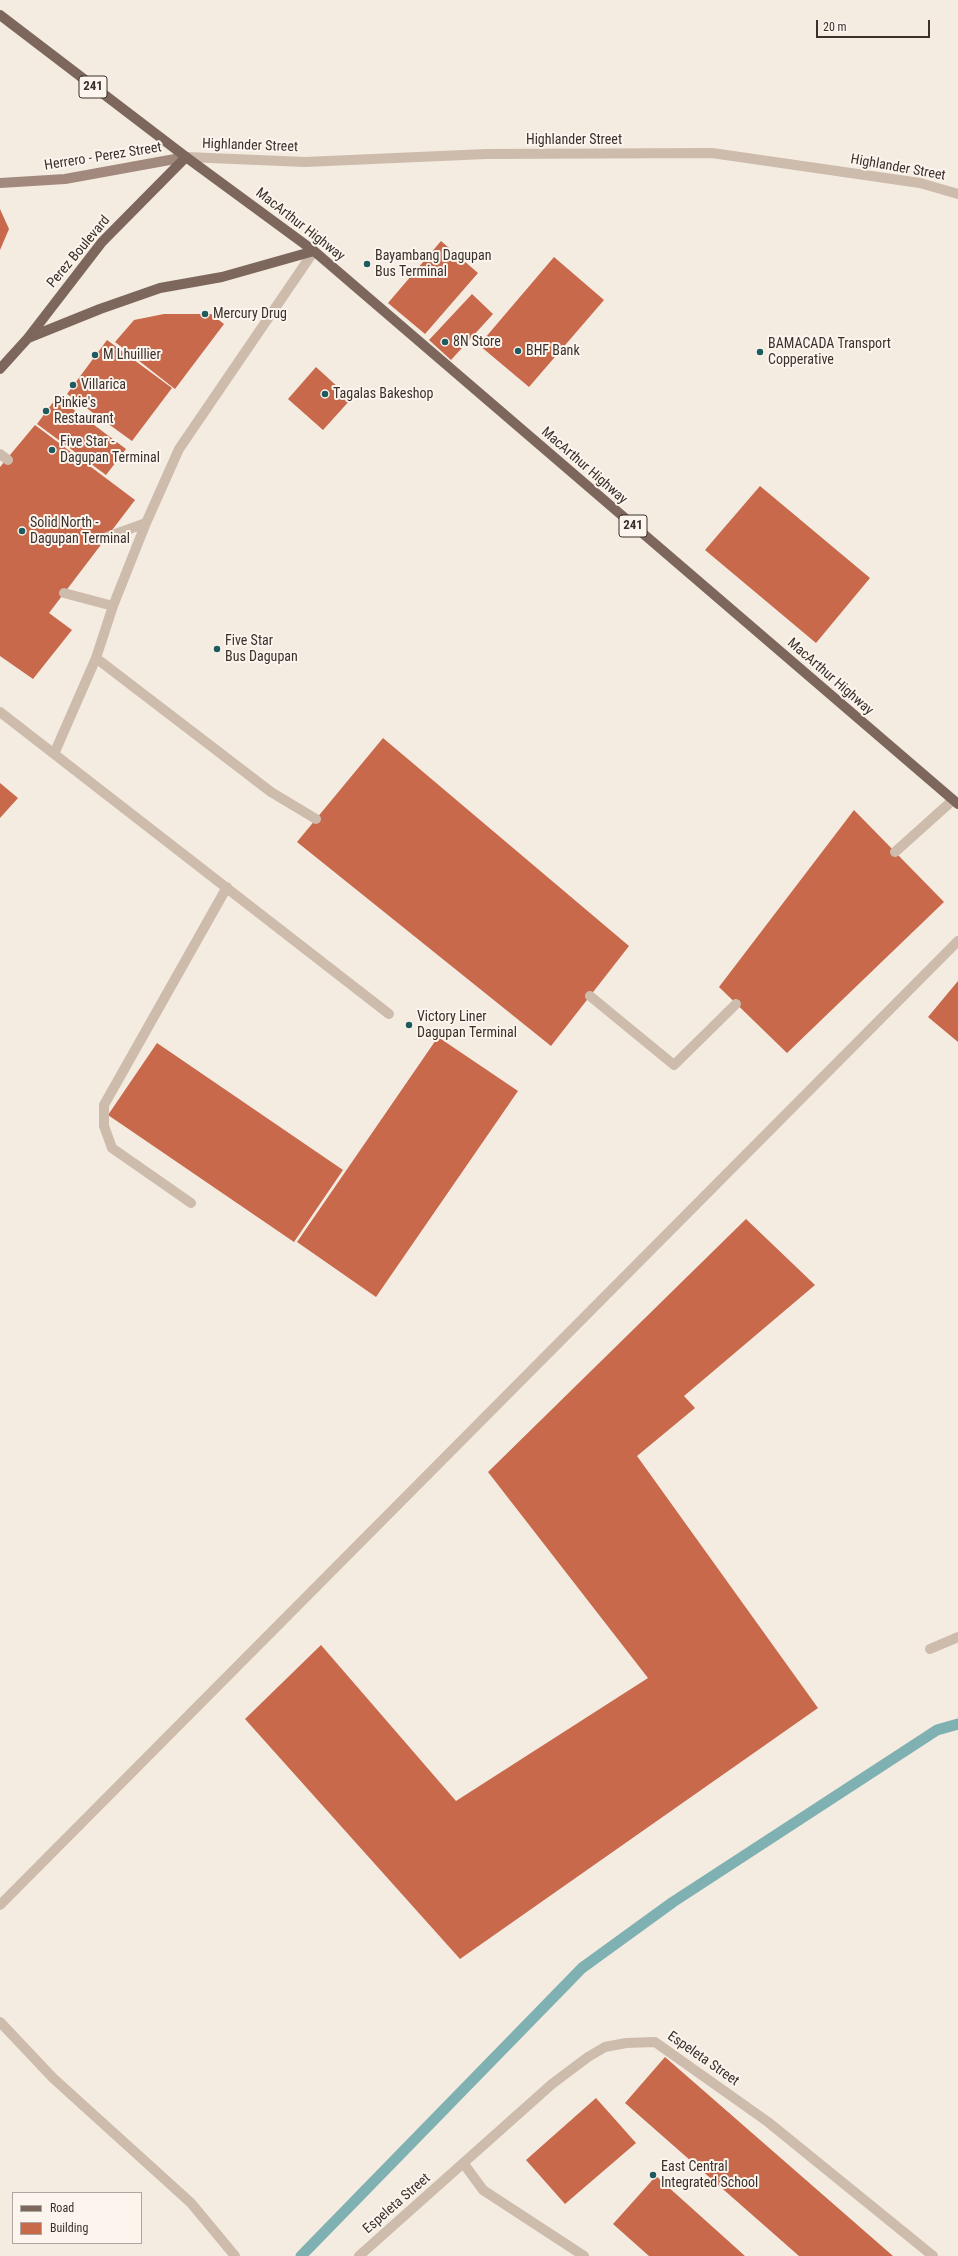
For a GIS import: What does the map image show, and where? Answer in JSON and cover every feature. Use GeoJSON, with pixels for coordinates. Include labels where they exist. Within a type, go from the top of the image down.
{"type":"FeatureCollection","features":[{"type":"Feature","properties":{"kind":"main road","name":"241"},"geometry":{"type":"LineString","coordinates":[[0,15],[186,158]]}},
{"type":"Feature","properties":{"kind":"main road","name":"MacArthur Highway"},"geometry":{"type":"LineString","coordinates":[[186,158],[314,252],[955,802]]}},
{"type":"Feature","properties":{"kind":"main road","name":"Perez Boulevard"},"geometry":{"type":"LineString","coordinates":[[0,369],[28,338],[102,242],[186,158]]}},
{"type":"Feature","properties":{"kind":"main road"},"geometry":{"type":"LineString","coordinates":[[28,338],[100,309],[160,288],[222,278],[314,252]]}},
{"type":"Feature","properties":{"kind":"street","name":"Highlander Street"},"geometry":{"type":"LineString","coordinates":[[186,158],[305,162],[486,154],[712,153],[920,183],[958,194]]}},
{"type":"Feature","properties":{"kind":"street","name":"Herrero - Perez Street"},"geometry":{"type":"LineString","coordinates":[[0,183],[65,179],[186,158]]}},
{"type":"Feature","properties":{"kind":"street"},"geometry":{"type":"LineString","coordinates":[[54,754],[96,658],[113,606],[146,523],[180,449],[314,252]]}},
{"type":"Feature","properties":{"kind":"street"},"geometry":{"type":"LineString","coordinates":[[107,537],[146,523]]}},
{"type":"Feature","properties":{"kind":"street"},"geometry":{"type":"LineString","coordinates":[[64,593],[113,606]]}},
{"type":"Feature","properties":{"kind":"street"},"geometry":{"type":"LineString","coordinates":[[96,658],[271,792],[316,819]]}},
{"type":"Feature","properties":{"kind":"street"},"geometry":{"type":"LineString","coordinates":[[0,712],[389,1014]]}},
{"type":"Feature","properties":{"kind":"street"},"geometry":{"type":"LineString","coordinates":[[896,852],[955,802]]}},
{"type":"Feature","properties":{"kind":"street"},"geometry":{"type":"LineString","coordinates":[[191,1204],[112,1148],[104,1126],[104,1105],[227,888]]}},
{"type":"Feature","properties":{"kind":"street"},"geometry":{"type":"LineString","coordinates":[[0,1905],[958,941]]}},
{"type":"Feature","properties":{"kind":"street"},"geometry":{"type":"LineString","coordinates":[[590,996],[674,1065],[736,1004]]}},
{"type":"Feature","properties":{"kind":"street"},"geometry":{"type":"LineString","coordinates":[[930,1650],[958,1637]]}},
{"type":"Feature","properties":{"kind":"street"},"geometry":{"type":"LineString","coordinates":[[0,2022],[53,2078],[191,2203],[235,2256]]}},
{"type":"Feature","properties":{"kind":"street","name":"Espeleta Street"},"geometry":{"type":"LineString","coordinates":[[359,2256],[552,2084],[588,2057],[605,2047],[626,2043],[655,2042],[768,2122],[933,2256]]}},
{"type":"Feature","properties":{"kind":"street"},"geometry":{"type":"LineString","coordinates":[[464,2164],[483,2190],[584,2256]]}},
{"type":"Feature","properties":{"kind":"building"},"geometry":{"type":"Polygon","coordinates":[[[0,209],[9,229],[0,250],[0,209]]]}},
{"type":"Feature","properties":{"kind":"building"},"geometry":{"type":"Polygon","coordinates":[[[441,241],[478,273],[425,334],[388,303],[441,241]]]}},
{"type":"Feature","properties":{"kind":"building"},"geometry":{"type":"Polygon","coordinates":[[[554,257],[604,300],[529,387],[479,345],[554,257]]]}},
{"type":"Feature","properties":{"kind":"building"},"geometry":{"type":"Polygon","coordinates":[[[472,294],[493,314],[451,360],[429,340],[472,294]]]}},
{"type":"Feature","properties":{"kind":"building"},"geometry":{"type":"Polygon","coordinates":[[[164,314],[211,314],[224,324],[175,389],[115,342],[134,320],[164,314]]]}},
{"type":"Feature","properties":{"kind":"building"},"geometry":{"type":"Polygon","coordinates":[[[107,340],[172,388],[132,441],[67,394],[107,340]]]}},
{"type":"Feature","properties":{"kind":"building"},"geometry":{"type":"Polygon","coordinates":[[[316,367],[351,399],[323,430],[288,399],[316,367]]]}},
{"type":"Feature","properties":{"kind":"building"},"geometry":{"type":"Polygon","coordinates":[[[57,397],[126,449],[106,475],[37,424],[57,397]]]}},
{"type":"Feature","properties":{"kind":"building"},"geometry":{"type":"Polygon","coordinates":[[[35,425],[135,500],[49,613],[72,630],[33,679],[0,656],[0,467],[35,425]]]}},
{"type":"Feature","properties":{"kind":"building"},"geometry":{"type":"Polygon","coordinates":[[[760,486],[870,578],[816,643],[705,550],[760,486]]]}},
{"type":"Feature","properties":{"kind":"building"},"geometry":{"type":"Polygon","coordinates":[[[383,738],[629,946],[551,1046],[297,842],[383,738]]]}},
{"type":"Feature","properties":{"kind":"building"},"geometry":{"type":"Polygon","coordinates":[[[0,783],[18,798],[0,818],[0,783]]]}},
{"type":"Feature","properties":{"kind":"building"},"geometry":{"type":"Polygon","coordinates":[[[854,810],[944,902],[787,1053],[719,987],[854,810]]]}},
{"type":"Feature","properties":{"kind":"building"},"geometry":{"type":"Polygon","coordinates":[[[958,981],[958,1042],[928,1017],[958,981]]]}},
{"type":"Feature","properties":{"kind":"building"},"geometry":{"type":"Polygon","coordinates":[[[438,1037],[518,1091],[376,1297],[297,1242],[438,1037]]]}},
{"type":"Feature","properties":{"kind":"building"},"geometry":{"type":"Polygon","coordinates":[[[157,1043],[343,1170],[294,1242],[108,1115],[157,1043]]]}},
{"type":"Feature","properties":{"kind":"building"},"geometry":{"type":"Polygon","coordinates":[[[746,1219],[815,1285],[684,1396],[695,1408],[637,1456],[818,1708],[460,1959],[245,1719],[321,1645],[456,1801],[648,1678],[488,1472],[746,1219]]]}},
{"type":"Feature","properties":{"kind":"building"},"geometry":{"type":"Polygon","coordinates":[[[665,2057],[893,2256],[799,2256],[625,2103],[665,2057]]]}},
{"type":"Feature","properties":{"kind":"building"},"geometry":{"type":"Polygon","coordinates":[[[596,2098],[636,2143],[565,2204],[526,2160],[596,2098]]]}},
{"type":"Feature","properties":{"kind":"building"},"geometry":{"type":"Polygon","coordinates":[[[656,2176],[745,2256],[649,2256],[613,2224],[656,2176]]]}},
{"type":"Feature","properties":{"kind":"waterway"},"geometry":{"type":"LineString","coordinates":[[301,2256],[582,1968],[673,1902],[937,1730],[958,1724]]}},
{"type":"Feature","properties":{"kind":"place","name":"Bayambang Dagupan Bus Terminal"},"geometry":{"type":"Point","coordinates":[367,264]}},
{"type":"Feature","properties":{"kind":"place","name":"Mercury Drug"},"geometry":{"type":"Point","coordinates":[205,314]}},
{"type":"Feature","properties":{"kind":"place","name":"8N Store"},"geometry":{"type":"Point","coordinates":[445,342]}},
{"type":"Feature","properties":{"kind":"place","name":"BHF Bank"},"geometry":{"type":"Point","coordinates":[518,351]}},
{"type":"Feature","properties":{"kind":"place","name":"BAMACADA Transport Copperative"},"geometry":{"type":"Point","coordinates":[760,352]}},
{"type":"Feature","properties":{"kind":"place","name":"M Lhuillier"},"geometry":{"type":"Point","coordinates":[95,355]}},
{"type":"Feature","properties":{"kind":"place","name":"Villarica"},"geometry":{"type":"Point","coordinates":[73,385]}},
{"type":"Feature","properties":{"kind":"place","name":"Tagalas Bakeshop"},"geometry":{"type":"Point","coordinates":[325,394]}},
{"type":"Feature","properties":{"kind":"place","name":"Pinkie's Restaurant"},"geometry":{"type":"Point","coordinates":[46,411]}},
{"type":"Feature","properties":{"kind":"place","name":"Five Star - Dagupan Terminal"},"geometry":{"type":"Point","coordinates":[52,450]}},
{"type":"Feature","properties":{"kind":"place","name":"Solid North - Dagupan Terminal"},"geometry":{"type":"Point","coordinates":[22,531]}},
{"type":"Feature","properties":{"kind":"place","name":"Five Star Bus Dagupan"},"geometry":{"type":"Point","coordinates":[217,649]}},
{"type":"Feature","properties":{"kind":"place","name":"Victory Liner Dagupan Terminal"},"geometry":{"type":"Point","coordinates":[409,1025]}},
{"type":"Feature","properties":{"kind":"place","name":"East Central Integrated School"},"geometry":{"type":"Point","coordinates":[653,2175]}}]}
